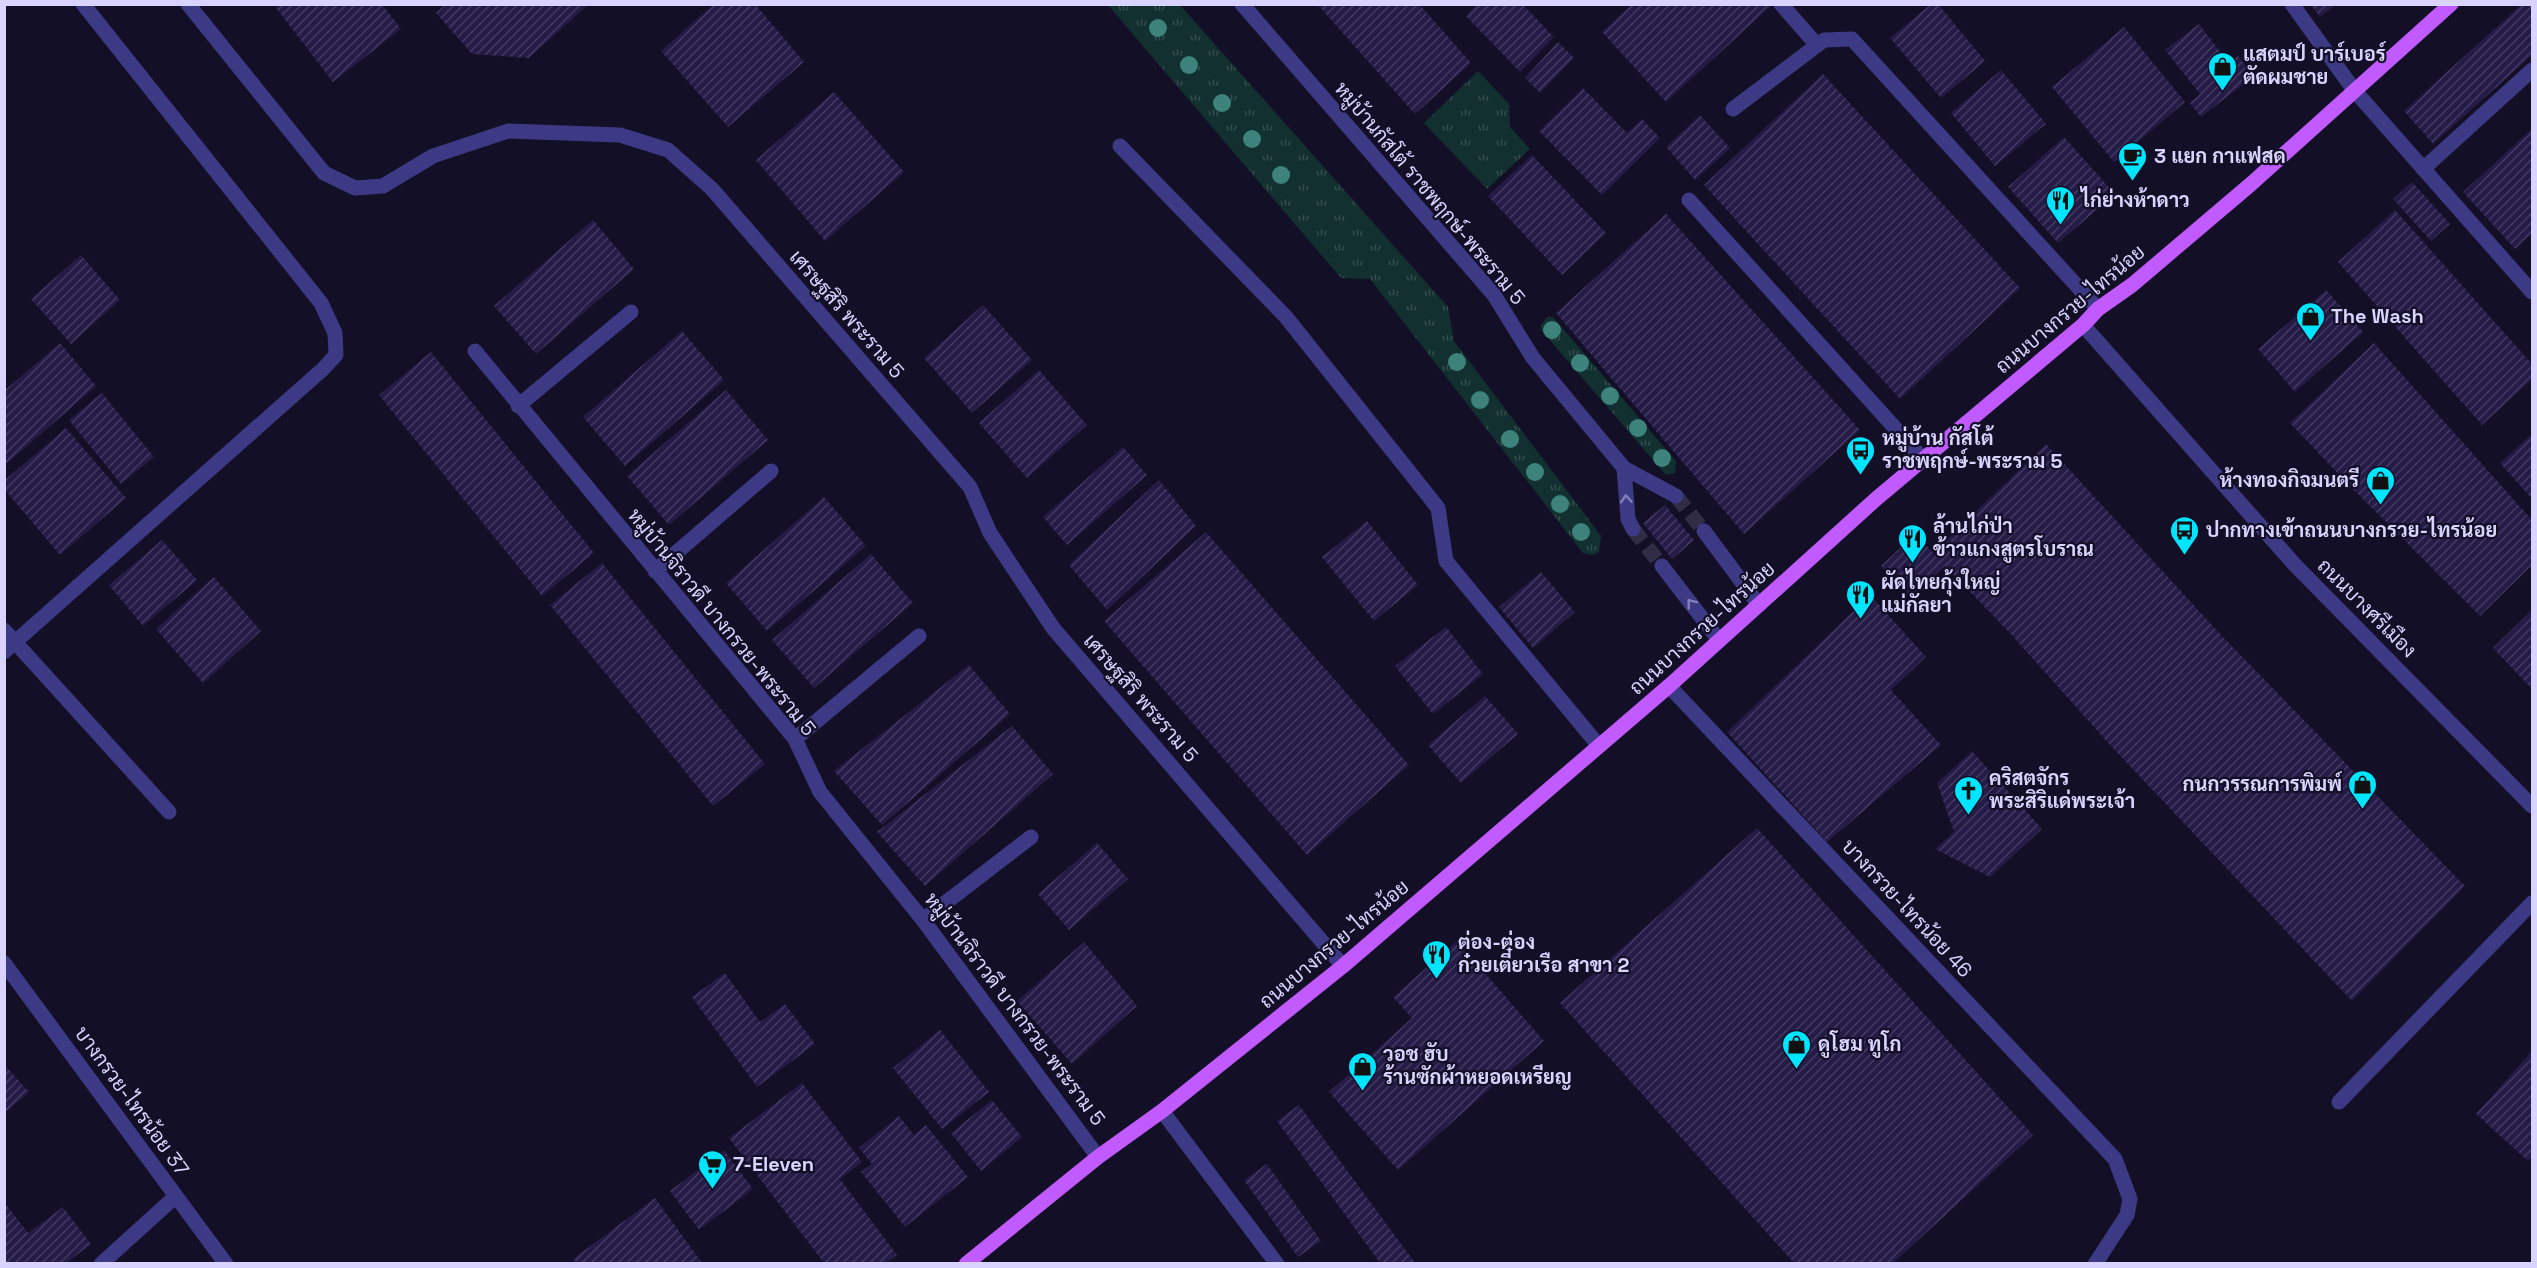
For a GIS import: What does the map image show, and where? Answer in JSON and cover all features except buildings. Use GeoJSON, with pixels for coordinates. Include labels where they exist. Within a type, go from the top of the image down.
{"type":"FeatureCollection","features":[{"type":"Feature","properties":{"kind":"main road","name":"ถนนบางกรวย-ไทรน้อย"},"geometry":{"type":"LineString","coordinates":[[966,1263],[1098,1157],[1162,1111],[1343,966],[1670,686],[1719,640],[1924,460],[2083,325],[2098,309],[2132,285],[2251,184],[2451,4]]}},
{"type":"Feature","properties":{"kind":"street"},"geometry":{"type":"LineString","coordinates":[[83,4],[321,303],[335,333],[336,355],[8,641],[169,812]]}},
{"type":"Feature","properties":{"kind":"street","name":"เศรษฐสิริ พระราม 5"},"geometry":{"type":"LineString","coordinates":[[188,4],[324,173],[356,188],[383,186],[433,156],[508,131],[620,135],[668,150],[712,189],[970,488],[990,533],[1053,628],[1343,966]]}},
{"type":"Feature","properties":{"kind":"street","name":"หมู่บ้านกัสโต้ ราชพฤกษ์-พระราม 5"},"geometry":{"type":"LineString","coordinates":[[1242,4],[1494,295],[1533,358],[1624,468],[1668,489],[1676,496]]}},
{"type":"Feature","properties":{"kind":"street"},"geometry":{"type":"LineString","coordinates":[[1781,4],[1818,45]]}},
{"type":"Feature","properties":{"kind":"street"},"geometry":{"type":"LineString","coordinates":[[2292,4],[2354,90],[2532,292]]}},
{"type":"Feature","properties":{"kind":"street"},"geometry":{"type":"LineString","coordinates":[[1733,109],[1824,40],[1852,39],[2098,309]]}},
{"type":"Feature","properties":{"kind":"street"},"geometry":{"type":"LineString","coordinates":[[2423,169],[2532,70]]}},
{"type":"Feature","properties":{"kind":"street"},"geometry":{"type":"LineString","coordinates":[[1120,146],[1294,326],[1438,508],[1446,561],[1599,746]]}},
{"type":"Feature","properties":{"kind":"street"},"geometry":{"type":"LineString","coordinates":[[1689,200],[1924,460]]}},
{"type":"Feature","properties":{"kind":"street"},"geometry":{"type":"LineString","coordinates":[[518,406],[631,312]]}},
{"type":"Feature","properties":{"kind":"street","name":"ถนนบางศรีเมือง"},"geometry":{"type":"LineString","coordinates":[[2083,325],[2294,564],[2532,806]]}},
{"type":"Feature","properties":{"kind":"street","name":"หมู่บ้านจิราวดี บางกรวย-พระราม 5"},"geometry":{"type":"LineString","coordinates":[[475,351],[518,406],[795,739],[820,792],[923,920],[1098,1157]]}},
{"type":"Feature","properties":{"kind":"street"},"geometry":{"type":"LineString","coordinates":[[1624,468],[1628,519],[1633,529]]}},
{"type":"Feature","properties":{"kind":"street"},"geometry":{"type":"LineString","coordinates":[[655,571],[771,471]]}},
{"type":"Feature","properties":{"kind":"street"},"geometry":{"type":"LineString","coordinates":[[1704,531],[1759,605]]}},
{"type":"Feature","properties":{"kind":"street"},"geometry":{"type":"LineString","coordinates":[[1662,566],[1719,640]]}},
{"type":"Feature","properties":{"kind":"street"},"geometry":{"type":"LineString","coordinates":[[795,739],[919,636]]}},
{"type":"Feature","properties":{"kind":"street","name":"บางกรวย-ไทรน้อย 46"},"geometry":{"type":"LineString","coordinates":[[1670,686],[2115,1159],[2130,1199],[2127,1215],[2095,1263]]}},
{"type":"Feature","properties":{"kind":"street"},"geometry":{"type":"LineString","coordinates":[[923,920],[1031,837]]}},
{"type":"Feature","properties":{"kind":"street"},"geometry":{"type":"LineString","coordinates":[[2339,1102],[2532,903]]}},
{"type":"Feature","properties":{"kind":"street","name":"บางกรวย-ไทรน้อย 37"},"geometry":{"type":"LineString","coordinates":[[4,963],[226,1263]]}},
{"type":"Feature","properties":{"kind":"street"},"geometry":{"type":"LineString","coordinates":[[1162,1111],[1277,1263]]}},
{"type":"Feature","properties":{"kind":"street"},"geometry":{"type":"LineString","coordinates":[[101,1263],[177,1196]]}},
{"type":"Feature","properties":{"kind":"green space"},"geometry":{"type":"Polygon","coordinates":[[[1108,5],[1180,5],[1448,307],[1454,341],[1601,536],[1599,552],[1592,555],[1583,553],[1370,279],[1341,278],[1108,5]]]}},
{"type":"Feature","properties":{"kind":"green space"},"geometry":{"type":"Polygon","coordinates":[[[1478,71],[1509,104],[1510,127],[1530,149],[1487,189],[1424,123],[1478,71]]]}},
{"type":"Feature","properties":{"kind":"green space"},"geometry":{"type":"Polygon","coordinates":[[[1547,317],[1553,317],[1676,461],[1675,473],[1666,475],[1541,330],[1541,325],[1547,317]]]}},
{"type":"Feature","properties":{"kind":"tunnel"},"geometry":{"type":"LineString","coordinates":[[1676,496],[1704,531]]}},
{"type":"Feature","properties":{"kind":"tunnel"},"geometry":{"type":"LineString","coordinates":[[1633,529],[1662,566]]}},
{"type":"Feature","properties":{"kind":"place","name":"แสตมป์ บาร์เบอร์ ตัดผมชาย"},"geometry":{"type":"Point","coordinates":[2222,92]}},
{"type":"Feature","properties":{"kind":"place","name":"3 แยก กาแฟสด"},"geometry":{"type":"Point","coordinates":[2133,182]}},
{"type":"Feature","properties":{"kind":"place","name":"ไก่ย่างห้าดาว"},"geometry":{"type":"Point","coordinates":[2060,226]}},
{"type":"Feature","properties":{"kind":"place","name":"The Wash"},"geometry":{"type":"Point","coordinates":[2310,342]}},
{"type":"Feature","properties":{"kind":"place","name":"หมู่บ้าน กัสโต้ ราชพฤกษ์-พระราม 5"},"geometry":{"type":"Point","coordinates":[1861,476]}},
{"type":"Feature","properties":{"kind":"place","name":"ห้างทองกิจมนตรี"},"geometry":{"type":"Point","coordinates":[2380,506]}},
{"type":"Feature","properties":{"kind":"place","name":"ปากทางเข้าถนนบางกรวย-ไทรน้อย"},"geometry":{"type":"Point","coordinates":[2185,556]}},
{"type":"Feature","properties":{"kind":"place","name":"ล้านไก่ป่า ข้าวแกงสูตรโบราณ"},"geometry":{"type":"Point","coordinates":[1912,564]}},
{"type":"Feature","properties":{"kind":"place","name":"ผัดไทยกุ้งใหญ่ แม่กัลยา"},"geometry":{"type":"Point","coordinates":[1860,620]}},
{"type":"Feature","properties":{"kind":"place","name":"กนกวรรณการพิมพ์"},"geometry":{"type":"Point","coordinates":[2363,810]}},
{"type":"Feature","properties":{"kind":"place","name":"คริสตจักร พระสิริแด่พระเจ้า"},"geometry":{"type":"Point","coordinates":[1968,816]}},
{"type":"Feature","properties":{"kind":"place","name":"ต่อง-ต่อง ก๋วยเตี๋ยวเรือ สาขา 2"},"geometry":{"type":"Point","coordinates":[1437,980]}},
{"type":"Feature","properties":{"kind":"place","name":"ดูโฮม ทูโก"},"geometry":{"type":"Point","coordinates":[1797,1070]}},
{"type":"Feature","properties":{"kind":"place","name":"วอช ฮับ ร้านซักผ้าหยอดเหรียญ"},"geometry":{"type":"Point","coordinates":[1362,1092]}},
{"type":"Feature","properties":{"kind":"place","name":"7-Eleven"},"geometry":{"type":"Point","coordinates":[712,1190]}}]}
